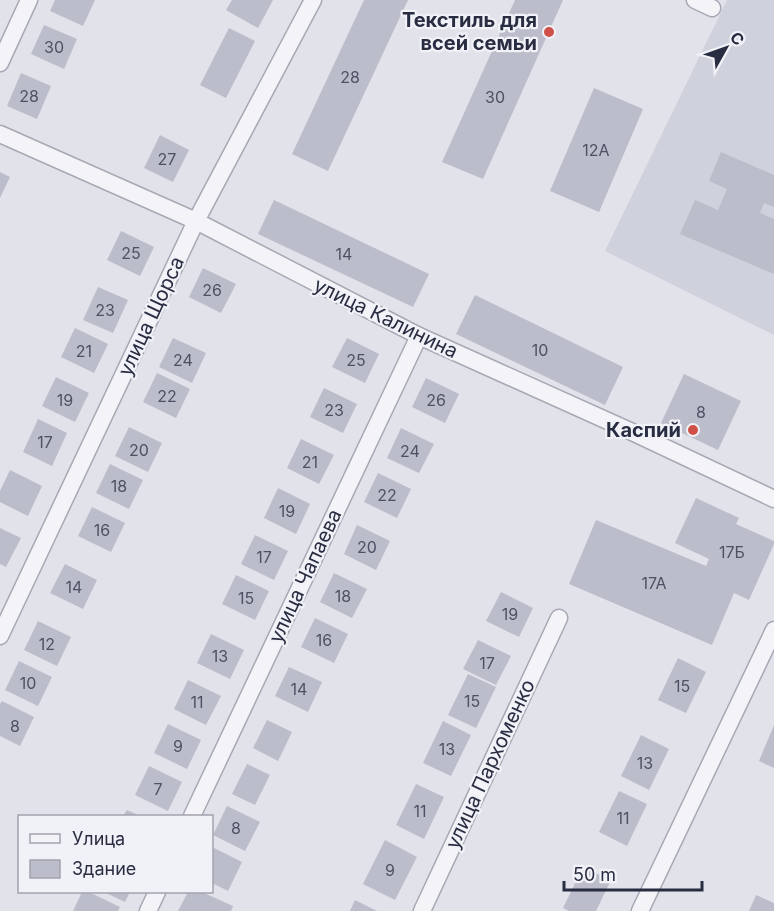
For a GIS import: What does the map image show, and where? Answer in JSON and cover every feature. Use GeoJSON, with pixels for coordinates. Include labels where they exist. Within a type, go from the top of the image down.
{"type":"FeatureCollection","features":[{"type":"Feature","properties":{"kind":"street"},"geometry":{"type":"LineString","coordinates":[[0,63],[29,0]]}},
{"type":"Feature","properties":{"kind":"street","name":"улица Щорса"},"geometry":{"type":"LineString","coordinates":[[0,636],[196,222],[313,0]]}},
{"type":"Feature","properties":{"kind":"street"},"geometry":{"type":"LineString","coordinates":[[695,0],[712,8]]}},
{"type":"Feature","properties":{"kind":"street","name":"улица Калинина"},"geometry":{"type":"LineString","coordinates":[[0,134],[196,222],[419,336],[774,499]]}},
{"type":"Feature","properties":{"kind":"street","name":"улица Чапаева"},"geometry":{"type":"LineString","coordinates":[[192,815],[419,336]]}},
{"type":"Feature","properties":{"kind":"street","name":"улица Пархоменко"},"geometry":{"type":"LineString","coordinates":[[422,911],[559,618]]}},
{"type":"Feature","properties":{"kind":"street"},"geometry":{"type":"LineString","coordinates":[[640,911],[774,630]]}},
{"type":"Feature","properties":{"kind":"street"},"geometry":{"type":"LineString","coordinates":[[148,911],[156,893]]}},
{"type":"Feature","properties":{"kind":"shaded area"},"geometry":{"type":"Polygon","coordinates":[[[727,0],[774,0],[774,335],[605,251],[727,0]]]}},
{"type":"Feature","properties":{"kind":"building"},"geometry":{"type":"Polygon","coordinates":[[[55,0],[95,0],[83,26],[50,11],[55,0]]]}},
{"type":"Feature","properties":{"kind":"building"},"geometry":{"type":"Polygon","coordinates":[[[232,0],[273,0],[258,28],[226,10],[232,0]]]}},
{"type":"Feature","properties":{"kind":"building"},"geometry":{"type":"Polygon","coordinates":[[[364,0],[408,0],[328,171],[292,154],[364,0]]]}},
{"type":"Feature","properties":{"kind":"building"},"geometry":{"type":"Polygon","coordinates":[[[515,0],[563,0],[483,179],[442,162],[515,0]]]}},
{"type":"Feature","properties":{"kind":"building"},"geometry":{"type":"Polygon","coordinates":[[[44,25],[77,39],[64,69],[31,54],[44,25]]]}},
{"type":"Feature","properties":{"kind":"building"},"geometry":{"type":"Polygon","coordinates":[[[229,28],[255,41],[226,98],[200,85],[229,28]]]}},
{"type":"Feature","properties":{"kind":"building"},"geometry":{"type":"Polygon","coordinates":[[[21,73],[51,86],[37,119],[7,106],[21,73]]]}},
{"type":"Feature","properties":{"kind":"building"},"geometry":{"type":"Polygon","coordinates":[[[594,88],[643,109],[599,212],[550,191],[594,88]]]}},
{"type":"Feature","properties":{"kind":"building"},"geometry":{"type":"Polygon","coordinates":[[[160,135],[189,150],[173,182],[144,168],[160,135]]]}},
{"type":"Feature","properties":{"kind":"building"},"geometry":{"type":"Polygon","coordinates":[[[721,152],[774,175],[774,207],[764,203],[760,213],[774,219],[774,274],[680,234],[695,200],[718,210],[727,189],[709,181],[721,152]]]}},
{"type":"Feature","properties":{"kind":"building"},"geometry":{"type":"Polygon","coordinates":[[[0,172],[10,177],[0,198],[0,172]]]}},
{"type":"Feature","properties":{"kind":"building"},"geometry":{"type":"Polygon","coordinates":[[[274,200],[429,274],[413,307],[258,234],[274,200]]]}},
{"type":"Feature","properties":{"kind":"building"},"geometry":{"type":"Polygon","coordinates":[[[121,231],[154,247],[140,276],[107,260],[121,231]]]}},
{"type":"Feature","properties":{"kind":"building"},"geometry":{"type":"Polygon","coordinates":[[[203,268],[236,284],[221,313],[189,297],[203,268]]]}},
{"type":"Feature","properties":{"kind":"building"},"geometry":{"type":"Polygon","coordinates":[[[98,287],[128,300],[113,333],[83,320],[98,287]]]}},
{"type":"Feature","properties":{"kind":"building"},"geometry":{"type":"Polygon","coordinates":[[[475,295],[623,367],[605,405],[456,334],[475,295]]]}},
{"type":"Feature","properties":{"kind":"building"},"geometry":{"type":"Polygon","coordinates":[[[75,328],[108,344],[94,373],[61,357],[75,328]]]}},
{"type":"Feature","properties":{"kind":"building"},"geometry":{"type":"Polygon","coordinates":[[[173,338],[206,353],[192,383],[159,367],[173,338]]]}},
{"type":"Feature","properties":{"kind":"building"},"geometry":{"type":"Polygon","coordinates":[[[347,338],[379,354],[365,383],[332,367],[347,338]]]}},
{"type":"Feature","properties":{"kind":"building"},"geometry":{"type":"Polygon","coordinates":[[[157,373],[190,389],[176,418],[143,402],[157,373]]]}},
{"type":"Feature","properties":{"kind":"building"},"geometry":{"type":"Polygon","coordinates":[[[684,374],[741,401],[718,450],[661,423],[684,374]]]}},
{"type":"Feature","properties":{"kind":"building"},"geometry":{"type":"Polygon","coordinates":[[[56,377],[89,393],[75,422],[42,406],[56,377]]]}},
{"type":"Feature","properties":{"kind":"building"},"geometry":{"type":"Polygon","coordinates":[[[426,378],[459,394],[445,423],[412,407],[426,378]]]}},
{"type":"Feature","properties":{"kind":"building"},"geometry":{"type":"Polygon","coordinates":[[[324,388],[357,404],[343,433],[310,417],[324,388]]]}},
{"type":"Feature","properties":{"kind":"building"},"geometry":{"type":"Polygon","coordinates":[[[38,419],[67,433],[52,466],[23,452],[38,419]]]}},
{"type":"Feature","properties":{"kind":"building"},"geometry":{"type":"Polygon","coordinates":[[[129,427],[162,443],[148,472],[115,456],[129,427]]]}},
{"type":"Feature","properties":{"kind":"building"},"geometry":{"type":"Polygon","coordinates":[[[401,428],[434,444],[419,473],[387,458],[401,428]]]}},
{"type":"Feature","properties":{"kind":"building"},"geometry":{"type":"Polygon","coordinates":[[[301,439],[334,455],[319,484],[287,468],[301,439]]]}},
{"type":"Feature","properties":{"kind":"building"},"geometry":{"type":"Polygon","coordinates":[[[110,464],[143,480],[129,509],[96,493],[110,464]]]}},
{"type":"Feature","properties":{"kind":"building"},"geometry":{"type":"Polygon","coordinates":[[[10,470],[42,486],[28,516],[0,502],[0,491],[10,470]]]}},
{"type":"Feature","properties":{"kind":"building"},"geometry":{"type":"Polygon","coordinates":[[[378,473],[411,489],[397,518],[364,502],[378,473]]]}},
{"type":"Feature","properties":{"kind":"building"},"geometry":{"type":"Polygon","coordinates":[[[278,488],[310,504],[296,534],[264,518],[278,488]]]}},
{"type":"Feature","properties":{"kind":"building"},"geometry":{"type":"Polygon","coordinates":[[[696,498],[739,518],[736,524],[774,541],[749,600],[734,593],[712,645],[569,584],[596,520],[706,566],[709,559],[675,543],[696,498]]]}},
{"type":"Feature","properties":{"kind":"building"},"geometry":{"type":"Polygon","coordinates":[[[92,507],[125,523],[111,552],[78,536],[92,507]]]}},
{"type":"Feature","properties":{"kind":"building"},"geometry":{"type":"Polygon","coordinates":[[[357,525],[390,541],[376,570],[344,554],[357,525]]]}},
{"type":"Feature","properties":{"kind":"building"},"geometry":{"type":"Polygon","coordinates":[[[0,528],[21,538],[6,567],[0,564],[0,528]]]}},
{"type":"Feature","properties":{"kind":"building"},"geometry":{"type":"Polygon","coordinates":[[[255,535],[288,551],[274,580],[241,564],[255,535]]]}},
{"type":"Feature","properties":{"kind":"building"},"geometry":{"type":"Polygon","coordinates":[[[65,564],[97,580],[83,609],[50,593],[65,564]]]}},
{"type":"Feature","properties":{"kind":"building"},"geometry":{"type":"Polygon","coordinates":[[[334,573],[367,589],[352,618],[320,602],[334,573]]]}},
{"type":"Feature","properties":{"kind":"building"},"geometry":{"type":"Polygon","coordinates":[[[236,575],[269,591],[255,620],[222,604],[236,575]]]}},
{"type":"Feature","properties":{"kind":"building"},"geometry":{"type":"Polygon","coordinates":[[[501,592],[533,608],[519,637],[486,621],[501,592]]]}},
{"type":"Feature","properties":{"kind":"building"},"geometry":{"type":"Polygon","coordinates":[[[315,618],[348,634],[334,663],[301,647],[315,618]]]}},
{"type":"Feature","properties":{"kind":"building"},"geometry":{"type":"Polygon","coordinates":[[[38,621],[71,637],[57,666],[24,650],[38,621]]]}},
{"type":"Feature","properties":{"kind":"building"},"geometry":{"type":"Polygon","coordinates":[[[211,634],[244,650],[230,679],[197,663],[211,634]]]}},
{"type":"Feature","properties":{"kind":"building"},"geometry":{"type":"Polygon","coordinates":[[[478,640],[511,656],[496,685],[463,669],[478,640]]]}},
{"type":"Feature","properties":{"kind":"building"},"geometry":{"type":"Polygon","coordinates":[[[678,658],[706,672],[686,713],[658,700],[678,658]]]}},
{"type":"Feature","properties":{"kind":"building"},"geometry":{"type":"Polygon","coordinates":[[[19,661],[52,677],[38,706],[5,690],[19,661]]]}},
{"type":"Feature","properties":{"kind":"building"},"geometry":{"type":"Polygon","coordinates":[[[289,667],[322,682],[308,712],[275,696],[289,667]]]}},
{"type":"Feature","properties":{"kind":"building"},"geometry":{"type":"Polygon","coordinates":[[[468,674],[496,687],[476,728],[448,715],[468,674]]]}},
{"type":"Feature","properties":{"kind":"building"},"geometry":{"type":"Polygon","coordinates":[[[188,680],[221,696],[206,725],[174,709],[188,680]]]}},
{"type":"Feature","properties":{"kind":"building"},"geometry":{"type":"Polygon","coordinates":[[[2,701],[34,717],[20,746],[0,736],[0,704],[2,701]]]}},
{"type":"Feature","properties":{"kind":"building"},"geometry":{"type":"Polygon","coordinates":[[[267,720],[292,732],[278,761],[253,748],[267,720]]]}},
{"type":"Feature","properties":{"kind":"building"},"geometry":{"type":"Polygon","coordinates":[[[443,721],[471,735],[451,776],[423,763],[443,721]]]}},
{"type":"Feature","properties":{"kind":"building"},"geometry":{"type":"Polygon","coordinates":[[[168,724],[201,740],[187,769],[154,753],[168,724]]]}},
{"type":"Feature","properties":{"kind":"building"},"geometry":{"type":"Polygon","coordinates":[[[774,725],[774,768],[759,761],[774,725]]]}},
{"type":"Feature","properties":{"kind":"building"},"geometry":{"type":"Polygon","coordinates":[[[641,735],[669,749],[649,790],[621,776],[641,735]]]}},
{"type":"Feature","properties":{"kind":"building"},"geometry":{"type":"Polygon","coordinates":[[[247,764],[270,775],[255,805],[232,794],[247,764]]]}},
{"type":"Feature","properties":{"kind":"building"},"geometry":{"type":"Polygon","coordinates":[[[149,766],[182,782],[168,811],[135,795],[149,766]]]}},
{"type":"Feature","properties":{"kind":"building"},"geometry":{"type":"Polygon","coordinates":[[[416,784],[444,797],[424,839],[396,825],[416,784]]]}},
{"type":"Feature","properties":{"kind":"building"},"geometry":{"type":"Polygon","coordinates":[[[619,791],[647,804],[627,846],[599,832],[619,791]]]}},
{"type":"Feature","properties":{"kind":"building"},"geometry":{"type":"Polygon","coordinates":[[[227,806],[260,822],[245,851],[213,835],[227,806]]]}},
{"type":"Feature","properties":{"kind":"building"},"geometry":{"type":"Polygon","coordinates":[[[127,810],[138,815],[124,815],[127,810]]]}},
{"type":"Feature","properties":{"kind":"building"},"geometry":{"type":"Polygon","coordinates":[[[385,840],[417,857],[395,900],[363,884],[385,840]]]}},
{"type":"Feature","properties":{"kind":"building"},"geometry":{"type":"Polygon","coordinates":[[[213,848],[242,862],[228,891],[213,884],[213,848]]]}},
{"type":"Feature","properties":{"kind":"building"},"geometry":{"type":"Polygon","coordinates":[[[583,867],[611,880],[596,911],[569,911],[563,908],[583,867]]]}},
{"type":"Feature","properties":{"kind":"building"},"geometry":{"type":"Polygon","coordinates":[[[82,893],[91,893],[120,907],[118,911],[73,911],[82,893]]]}},
{"type":"Feature","properties":{"kind":"building"},"geometry":{"type":"Polygon","coordinates":[[[106,893],[130,893],[125,902],[106,893]]]}},
{"type":"Feature","properties":{"kind":"building"},"geometry":{"type":"Polygon","coordinates":[[[187,893],[204,893],[233,906],[231,911],[178,911],[187,893]]]}},
{"type":"Feature","properties":{"kind":"building"},"geometry":{"type":"Polygon","coordinates":[[[756,895],[774,903],[774,911],[749,911],[756,895]]]}},
{"type":"Feature","properties":{"kind":"building"},"geometry":{"type":"Polygon","coordinates":[[[355,900],[377,911],[350,911],[355,900]]]}},
{"type":"Feature","properties":{"kind":"place","name":"Текстиль для всей семьи"},"geometry":{"type":"Point","coordinates":[549,32]}},
{"type":"Feature","properties":{"kind":"place","name":"Каспий"},"geometry":{"type":"Point","coordinates":[693,430]}}]}
